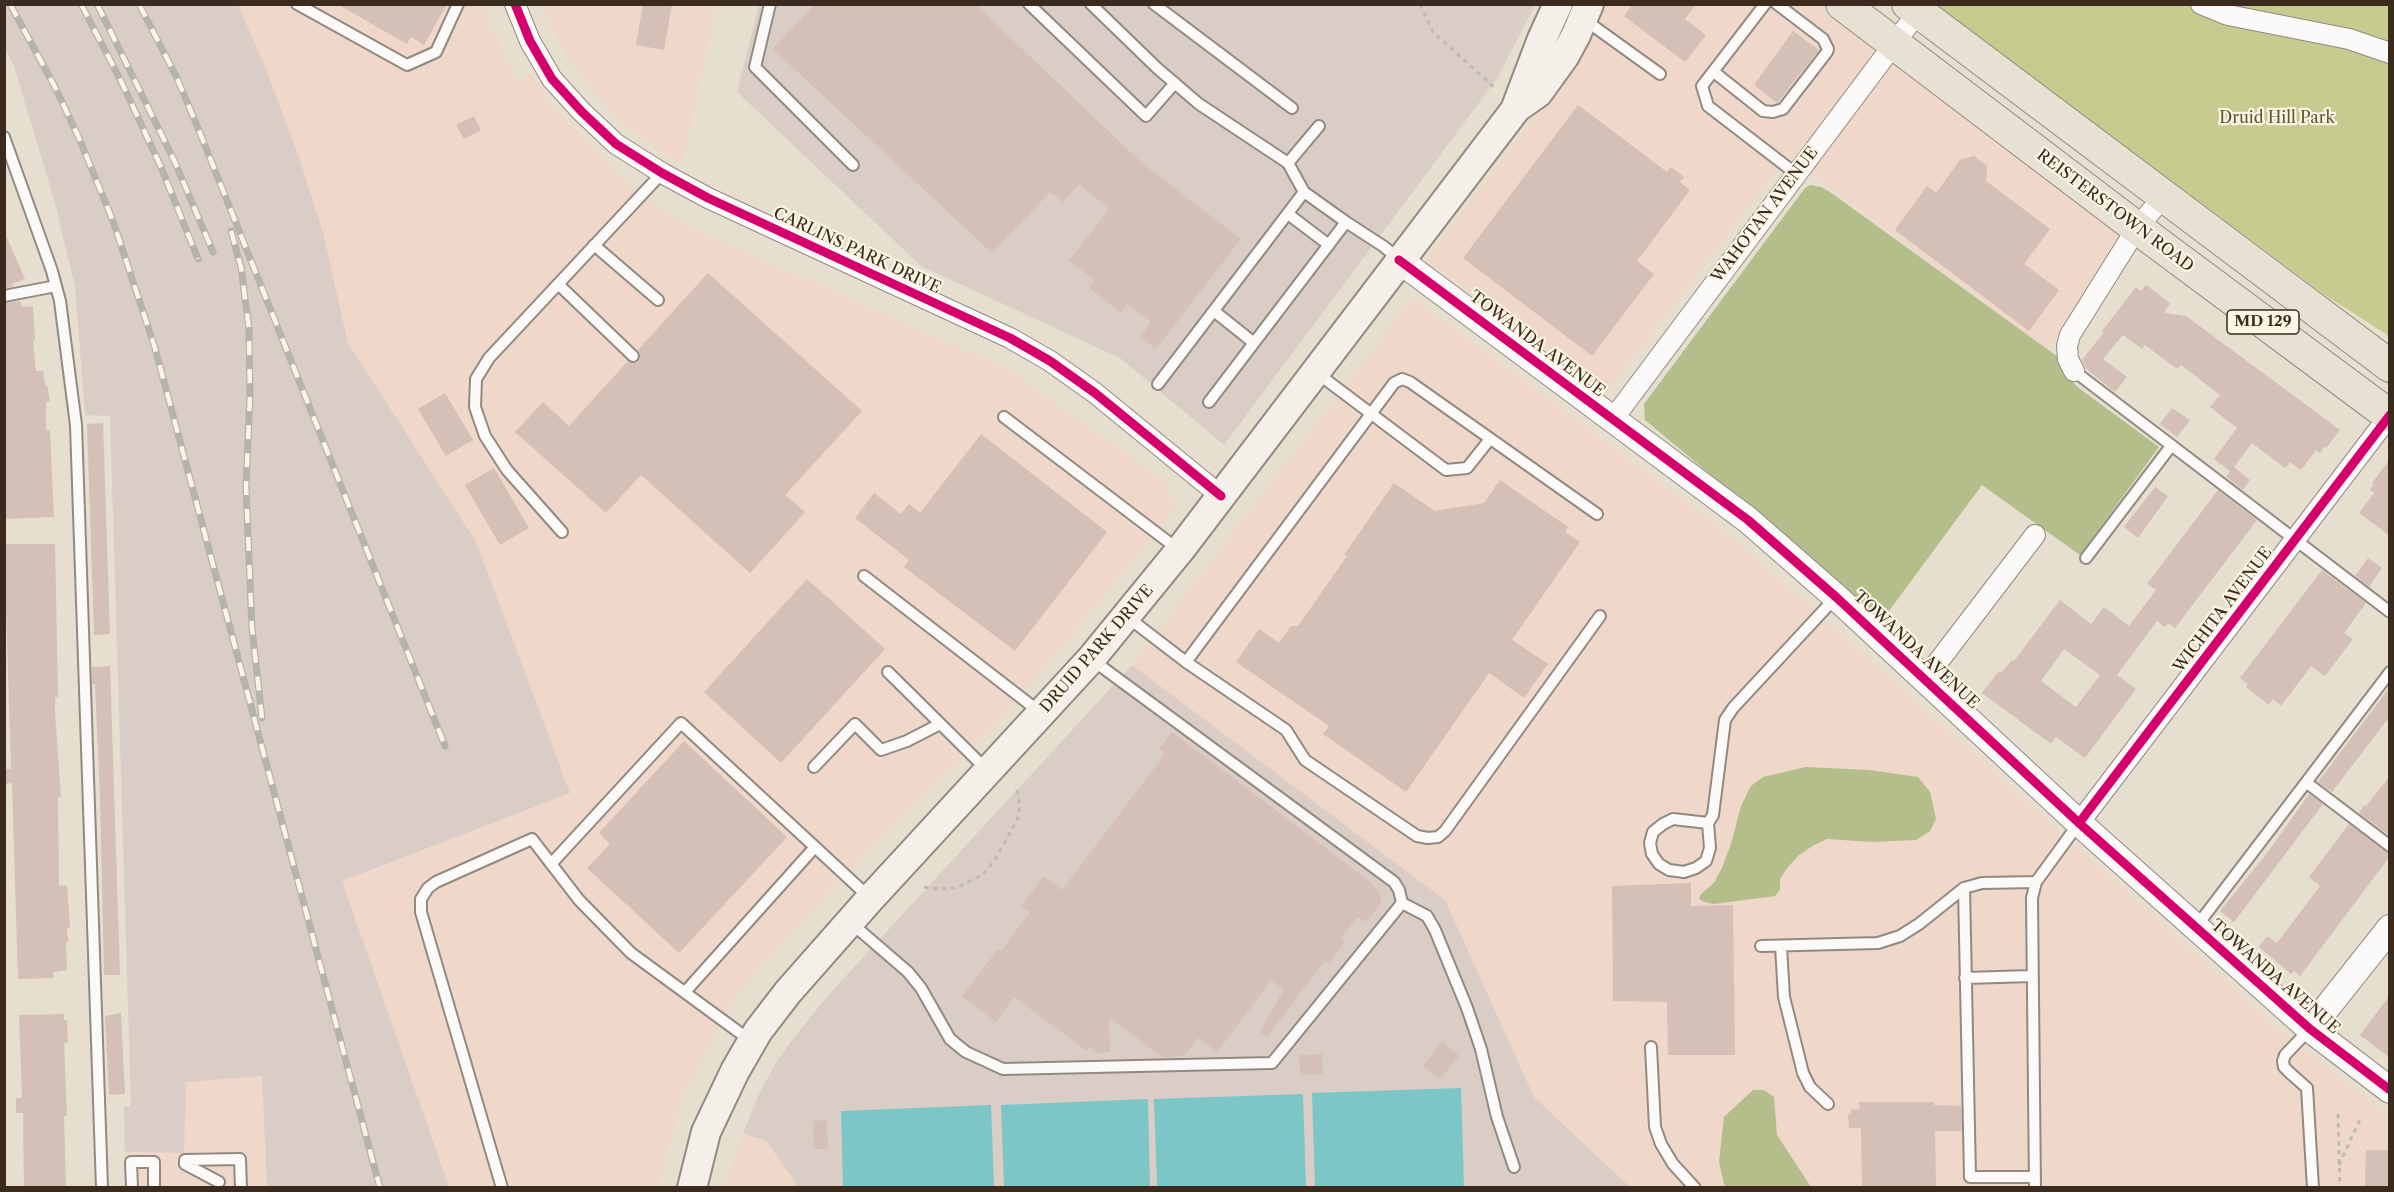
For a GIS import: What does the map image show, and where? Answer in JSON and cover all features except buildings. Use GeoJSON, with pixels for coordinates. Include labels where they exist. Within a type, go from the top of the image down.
{"type":"FeatureCollection","features":[{"type":"Feature","properties":{"kind":"main road","name":"REISTERSTOWN ROAD"},"geometry":{"type":"LineString","coordinates":[[1842,4],[2137,228],[2389,415]]}},
{"type":"Feature","properties":{"kind":"main road","name":"MD 129"},"geometry":{"type":"LineString","coordinates":[[1913,8],[2390,366]]}},
{"type":"Feature","properties":{"kind":"main road","name":"DRUID PARK DRIVE"},"geometry":{"type":"LineString","coordinates":[[692,1188],[706,1132],[730,1080],[752,1042],[788,992],[987,770],[1091,659],[1180,550],[1515,110],[1538,93],[1564,57],[1572,10]]}},
{"type":"Feature","properties":{"kind":"street","name":"CARLINS PARK DRIVE"},"geometry":{"type":"LineString","coordinates":[[515,4],[530,41],[552,79],[616,144],[708,198],[956,313],[1040,355],[1095,393],[1221,496]]}},
{"type":"Feature","properties":{"kind":"street"},"geometry":{"type":"LineString","coordinates":[[2201,4],[2228,15],[2349,39],[2390,52]]}},
{"type":"Feature","properties":{"kind":"street","name":"WAHOTAN AVENUE"},"geometry":{"type":"LineString","coordinates":[[1613,419],[1795,173],[1894,44],[1913,8]]}},
{"type":"Feature","properties":{"kind":"street"},"geometry":{"type":"LineString","coordinates":[[2074,371],[2068,359],[2067,346],[2070,335],[2137,228],[2163,197]]}},
{"type":"Feature","properties":{"kind":"street","name":"TOWANDA AVENUE"},"geometry":{"type":"LineString","coordinates":[[1400,260],[1748,520],[1836,597],[2079,823],[2310,1029],[2390,1090]]}},
{"type":"Feature","properties":{"kind":"street","name":"WICHITA AVENUE"},"geometry":{"type":"LineString","coordinates":[[2079,823],[2389,415]]}},
{"type":"Feature","properties":{"kind":"street"},"geometry":{"type":"LineString","coordinates":[[1925,679],[2035,535]]}},
{"type":"Feature","properties":{"kind":"street"},"geometry":{"type":"LineString","coordinates":[[2310,1029],[2390,928]]}},
{"type":"Feature","properties":{"kind":"lane"},"geometry":{"type":"LineString","coordinates":[[297,4],[407,65],[436,52],[458,4]]}},
{"type":"Feature","properties":{"kind":"lane"},"geometry":{"type":"LineString","coordinates":[[770,4],[755,67],[854,165]]}},
{"type":"Feature","properties":{"kind":"lane"},"geometry":{"type":"LineString","coordinates":[[1029,4],[1146,116],[1175,83]]}},
{"type":"Feature","properties":{"kind":"lane"},"geometry":{"type":"LineString","coordinates":[[1090,4],[1199,104],[1288,163],[1304,192],[1400,260]]}},
{"type":"Feature","properties":{"kind":"lane"},"geometry":{"type":"LineString","coordinates":[[1154,4],[1292,108]]}},
{"type":"Feature","properties":{"kind":"lane"},"geometry":{"type":"LineString","coordinates":[[1765,4],[1702,86],[1708,106],[1795,173]]}},
{"type":"Feature","properties":{"kind":"lane"},"geometry":{"type":"LineString","coordinates":[[1714,72],[1763,111],[1773,112],[1783,109],[1827,49],[1822,39],[1777,4]]}},
{"type":"Feature","properties":{"kind":"lane"},"geometry":{"type":"LineString","coordinates":[[1572,10],[1660,74]]}},
{"type":"Feature","properties":{"kind":"lane"},"geometry":{"type":"LineString","coordinates":[[1288,163],[1319,126]]}},
{"type":"Feature","properties":{"kind":"lane"},"geometry":{"type":"LineString","coordinates":[[4,137],[56,286],[66,338],[76,425],[102,1188]]}},
{"type":"Feature","properties":{"kind":"lane"},"geometry":{"type":"LineString","coordinates":[[562,532],[507,470],[485,436],[475,407],[476,380],[489,358],[662,173]]}},
{"type":"Feature","properties":{"kind":"lane"},"geometry":{"type":"LineString","coordinates":[[1158,384],[1304,192]]}},
{"type":"Feature","properties":{"kind":"lane"},"geometry":{"type":"LineString","coordinates":[[1288,214],[1329,245]]}},
{"type":"Feature","properties":{"kind":"lane"},"geometry":{"type":"LineString","coordinates":[[1209,402],[1346,222]]}},
{"type":"Feature","properties":{"kind":"lane"},"geometry":{"type":"LineString","coordinates":[[594,245],[658,300]]}},
{"type":"Feature","properties":{"kind":"lane"},"geometry":{"type":"LineString","coordinates":[[558,284],[633,356]]}},
{"type":"Feature","properties":{"kind":"lane"},"geometry":{"type":"LineString","coordinates":[[4,296],[56,286]]}},
{"type":"Feature","properties":{"kind":"lane"},"geometry":{"type":"LineString","coordinates":[[1214,311],[1254,343]]}},
{"type":"Feature","properties":{"kind":"lane"},"geometry":{"type":"LineString","coordinates":[[1315,371],[1446,470],[1467,468],[1490,439]]}},
{"type":"Feature","properties":{"kind":"lane"},"geometry":{"type":"LineString","coordinates":[[2074,371],[2390,612]]}},
{"type":"Feature","properties":{"kind":"lane"},"geometry":{"type":"LineString","coordinates":[[1186,662],[1394,383],[1402,379],[1410,382],[1597,514]]}},
{"type":"Feature","properties":{"kind":"lane"},"geometry":{"type":"LineString","coordinates":[[1004,417],[1180,550]]}},
{"type":"Feature","properties":{"kind":"lane"},"geometry":{"type":"LineString","coordinates":[[2086,558],[2171,446]]}},
{"type":"Feature","properties":{"kind":"lane"},"geometry":{"type":"LineString","coordinates":[[864,576],[1042,713]]}},
{"type":"Feature","properties":{"kind":"lane"},"geometry":{"type":"LineString","coordinates":[[1708,823],[1673,819],[1663,824],[1653,832],[1650,843],[1652,854],[1659,864],[1669,870],[1684,872],[1706,861],[1710,848],[1708,823],[1715,806],[1725,720],[1733,708],[1836,597]]}},
{"type":"Feature","properties":{"kind":"lane"},"geometry":{"type":"LineString","coordinates":[[1126,616],[1186,662],[1286,730],[1305,760],[1417,836],[1428,838],[1438,837],[1445,831],[1600,616]]}},
{"type":"Feature","properties":{"kind":"lane"},"geometry":{"type":"LineString","coordinates":[[1091,659],[1394,882],[1399,890],[1402,903],[1427,916],[1467,1008],[1481,1049],[1497,1117],[1514,1167]]}},
{"type":"Feature","properties":{"kind":"lane"},"geometry":{"type":"LineString","coordinates":[[888,672],[987,770]]}},
{"type":"Feature","properties":{"kind":"lane"},"geometry":{"type":"LineString","coordinates":[[2196,927],[2390,672]]}},
{"type":"Feature","properties":{"kind":"lane"},"geometry":{"type":"LineString","coordinates":[[551,864],[681,723],[870,899]]}},
{"type":"Feature","properties":{"kind":"lane"},"geometry":{"type":"LineString","coordinates":[[814,767],[855,724],[881,750],[907,741],[940,724]]}},
{"type":"Feature","properties":{"kind":"lane"},"geometry":{"type":"LineString","coordinates":[[2307,783],[2390,846]]}},
{"type":"Feature","properties":{"kind":"lane"},"geometry":{"type":"LineString","coordinates":[[1964,888],[1971,1184],[2035,1182],[2032,898],[2036,882],[2079,823]]}},
{"type":"Feature","properties":{"kind":"lane"},"geometry":{"type":"LineString","coordinates":[[502,1188],[421,912],[421,899],[428,888],[436,882],[532,839],[579,900],[632,952],[752,1042]]}},
{"type":"Feature","properties":{"kind":"lane"},"geometry":{"type":"LineString","coordinates":[[685,992],[815,847]]}},
{"type":"Feature","properties":{"kind":"lane"},"geometry":{"type":"LineString","coordinates":[[1761,946],[1878,943],[1900,936],[1964,888],[1983,883],[2036,882]]}},
{"type":"Feature","properties":{"kind":"lane"},"geometry":{"type":"LineString","coordinates":[[850,922],[908,972],[921,988],[950,1039],[966,1052],[1003,1069],[1272,1063],[1402,903]]}},
{"type":"Feature","properties":{"kind":"lane"},"geometry":{"type":"LineString","coordinates":[[1780,946],[1784,997],[1803,1073],[1810,1087],[1828,1104]]}},
{"type":"Feature","properties":{"kind":"lane"},"geometry":{"type":"LineString","coordinates":[[1965,978],[2032,976]]}},
{"type":"Feature","properties":{"kind":"lane"},"geometry":{"type":"LineString","coordinates":[[2310,1029],[2285,1055],[2283,1061],[2284,1067],[2307,1088],[2313,1188]]}},
{"type":"Feature","properties":{"kind":"lane"},"geometry":{"type":"LineString","coordinates":[[1651,1047],[1655,1127],[1661,1144],[1673,1164],[1695,1188]]}},
{"type":"Feature","properties":{"kind":"lane"},"geometry":{"type":"LineString","coordinates":[[185,1164],[185,1160],[240,1159],[241,1188]]}},
{"type":"Feature","properties":{"kind":"lane"},"geometry":{"type":"LineString","coordinates":[[132,1188],[131,1162],[154,1162],[154,1188]]}},
{"type":"Feature","properties":{"kind":"lane"},"geometry":{"type":"LineString","coordinates":[[185,1164],[205,1181]]}},
{"type":"Feature","properties":{"kind":"lane"},"geometry":{"type":"LineString","coordinates":[[185,1164],[219,1182]]}},
{"type":"Feature","properties":{"kind":"path"},"geometry":{"type":"LineString","coordinates":[[1420,4],[1433,32],[1494,87]]}},
{"type":"Feature","properties":{"kind":"path"},"geometry":{"type":"LineString","coordinates":[[924,887],[956,888],[982,875],[995,860],[1018,818],[1020,805],[1016,785]]}},
{"type":"Feature","properties":{"kind":"path"},"geometry":{"type":"LineString","coordinates":[[2338,1114],[2340,1188]]}},
{"type":"Feature","properties":{"kind":"path"},"geometry":{"type":"LineString","coordinates":[[2338,1167],[2361,1117]]}},
{"type":"Feature","properties":{"kind":"shaded area"},"geometry":{"type":"Polygon","coordinates":[[[1604,4],[1814,5],[2133,244],[2047,350],[1788,156],[1608,390],[1426,260],[1582,55],[1604,4]]]}},
{"type":"Feature","properties":{"kind":"shaded area"},"geometry":{"type":"Polygon","coordinates":[[[4,5],[238,5],[267,72],[301,163],[323,233],[348,343],[476,542],[570,793],[342,881],[449,1187],[267,1187],[262,1076],[186,1082],[184,1153],[125,1152],[124,1107],[131,1107],[110,416],[85,415],[75,286],[54,199],[14,66],[5,48],[4,5]]]}},
{"type":"Feature","properties":{"kind":"shaded area"},"geometry":{"type":"Polygon","coordinates":[[[238,5],[482,5],[517,82],[530,73],[555,111],[629,186],[691,228],[1009,370],[1166,483],[1176,508],[999,722],[857,862],[791,932],[732,1001],[682,1098],[657,1187],[449,1187],[342,881],[570,792],[476,542],[348,343],[323,234],[301,163],[238,5]]]}},
{"type":"Feature","properties":{"kind":"shaded area"},"geometry":{"type":"Polygon","coordinates":[[[540,5],[716,5],[682,165],[616,118],[569,61],[540,5]]]}},
{"type":"Feature","properties":{"kind":"shaded area"},"geometry":{"type":"Polygon","coordinates":[[[759,5],[1535,5],[1496,80],[1224,445],[1120,358],[921,266],[737,92],[759,5]]]}},
{"type":"Feature","properties":{"kind":"shaded area"},"geometry":{"type":"Polygon","coordinates":[[[1413,298],[1721,529],[2277,1028],[2389,1115],[2389,1187],[1630,1187],[1534,1097],[1445,900],[1132,665],[1413,298]]]}},
{"type":"Feature","properties":{"kind":"shaded area"},"geometry":{"type":"Polygon","coordinates":[[[1132,665],[1445,900],[1534,1097],[1630,1187],[795,1187],[795,1181],[766,1141],[743,1133],[760,1092],[779,1058],[832,991],[1132,665]]]}},
{"type":"Feature","properties":{"kind":"shaded area"},"geometry":{"type":"Polygon","coordinates":[[[263,1076],[267,1187],[127,1187],[125,1152],[184,1153],[185,1082],[263,1076]]]}},
{"type":"Feature","properties":{"kind":"shaded area"},"geometry":{"type":"Polygon","coordinates":[[[743,1133],[766,1141],[795,1181],[795,1187],[725,1188],[743,1133]]]}},
{"type":"Feature","properties":{"kind":"green space","name":"Druid Hill Park"},"geometry":{"type":"Polygon","coordinates":[[[1936,5],[2389,5],[2389,336],[2322,293],[1936,5]]]}},
{"type":"Feature","properties":{"kind":"green space"},"geometry":{"type":"Polygon","coordinates":[[[1810,185],[1830,192],[2058,357],[2076,386],[2159,447],[2080,555],[1982,485],[1883,619],[1645,420],[1644,404],[1805,188],[1810,185]]]}},
{"type":"Feature","properties":{"kind":"green space"},"geometry":{"type":"Polygon","coordinates":[[[1806,767],[1869,770],[1918,777],[1930,792],[1936,819],[1930,831],[1916,840],[1872,842],[1827,839],[1814,845],[1799,855],[1787,868],[1780,879],[1780,890],[1775,896],[1714,904],[1699,899],[1701,894],[1714,883],[1722,868],[1741,806],[1751,786],[1763,777],[1806,767]]]}},
{"type":"Feature","properties":{"kind":"green space"},"geometry":{"type":"Polygon","coordinates":[[[1753,1090],[1764,1090],[1774,1097],[1777,1135],[1811,1187],[1727,1188],[1724,1184],[1719,1162],[1724,1117],[1753,1090]]]}},
{"type":"Feature","properties":{"kind":"water"},"geometry":{"type":"Polygon","coordinates":[[[1461,1088],[1464,1187],[1315,1187],[1312,1093],[1461,1088]]]}},
{"type":"Feature","properties":{"kind":"water"},"geometry":{"type":"Polygon","coordinates":[[[1303,1094],[1306,1187],[1157,1187],[1154,1099],[1303,1094]]]}},
{"type":"Feature","properties":{"kind":"water"},"geometry":{"type":"Polygon","coordinates":[[[1148,1099],[1150,1187],[1004,1187],[1001,1105],[1148,1099]]]}},
{"type":"Feature","properties":{"kind":"water"},"geometry":{"type":"Polygon","coordinates":[[[991,1105],[994,1187],[843,1187],[841,1111],[991,1105]]]}},
{"type":"Feature","properties":{"kind":"railway"},"geometry":{"type":"LineString","coordinates":[[10,4],[55,87],[79,138],[113,221],[155,348],[380,1188]]}},
{"type":"Feature","properties":{"kind":"railway"},"geometry":{"type":"LineString","coordinates":[[81,4],[121,81],[161,167],[198,259]]}},
{"type":"Feature","properties":{"kind":"railway"},"geometry":{"type":"LineString","coordinates":[[97,4],[174,160],[213,252]]}},
{"type":"Feature","properties":{"kind":"railway"},"geometry":{"type":"LineString","coordinates":[[139,4],[176,76],[196,123],[445,746]]}},
{"type":"Feature","properties":{"kind":"railway"},"geometry":{"type":"LineString","coordinates":[[231,231],[241,267],[249,329],[250,395],[246,487],[252,628],[262,718]]}},
{"type":"Feature","properties":{"kind":"cycle path"},"geometry":{"type":"LineString","coordinates":[[515,4],[530,41],[552,79],[616,144],[708,198],[1010,338],[1050,361],[1095,393],[1221,496]]}},
{"type":"Feature","properties":{"kind":"cycle path"},"geometry":{"type":"LineString","coordinates":[[1399,260],[1748,520],[1836,597],[2079,823],[2310,1029],[2390,1090]]}},
{"type":"Feature","properties":{"kind":"cycle path"},"geometry":{"type":"LineString","coordinates":[[2079,823],[2390,415]]}}]}
